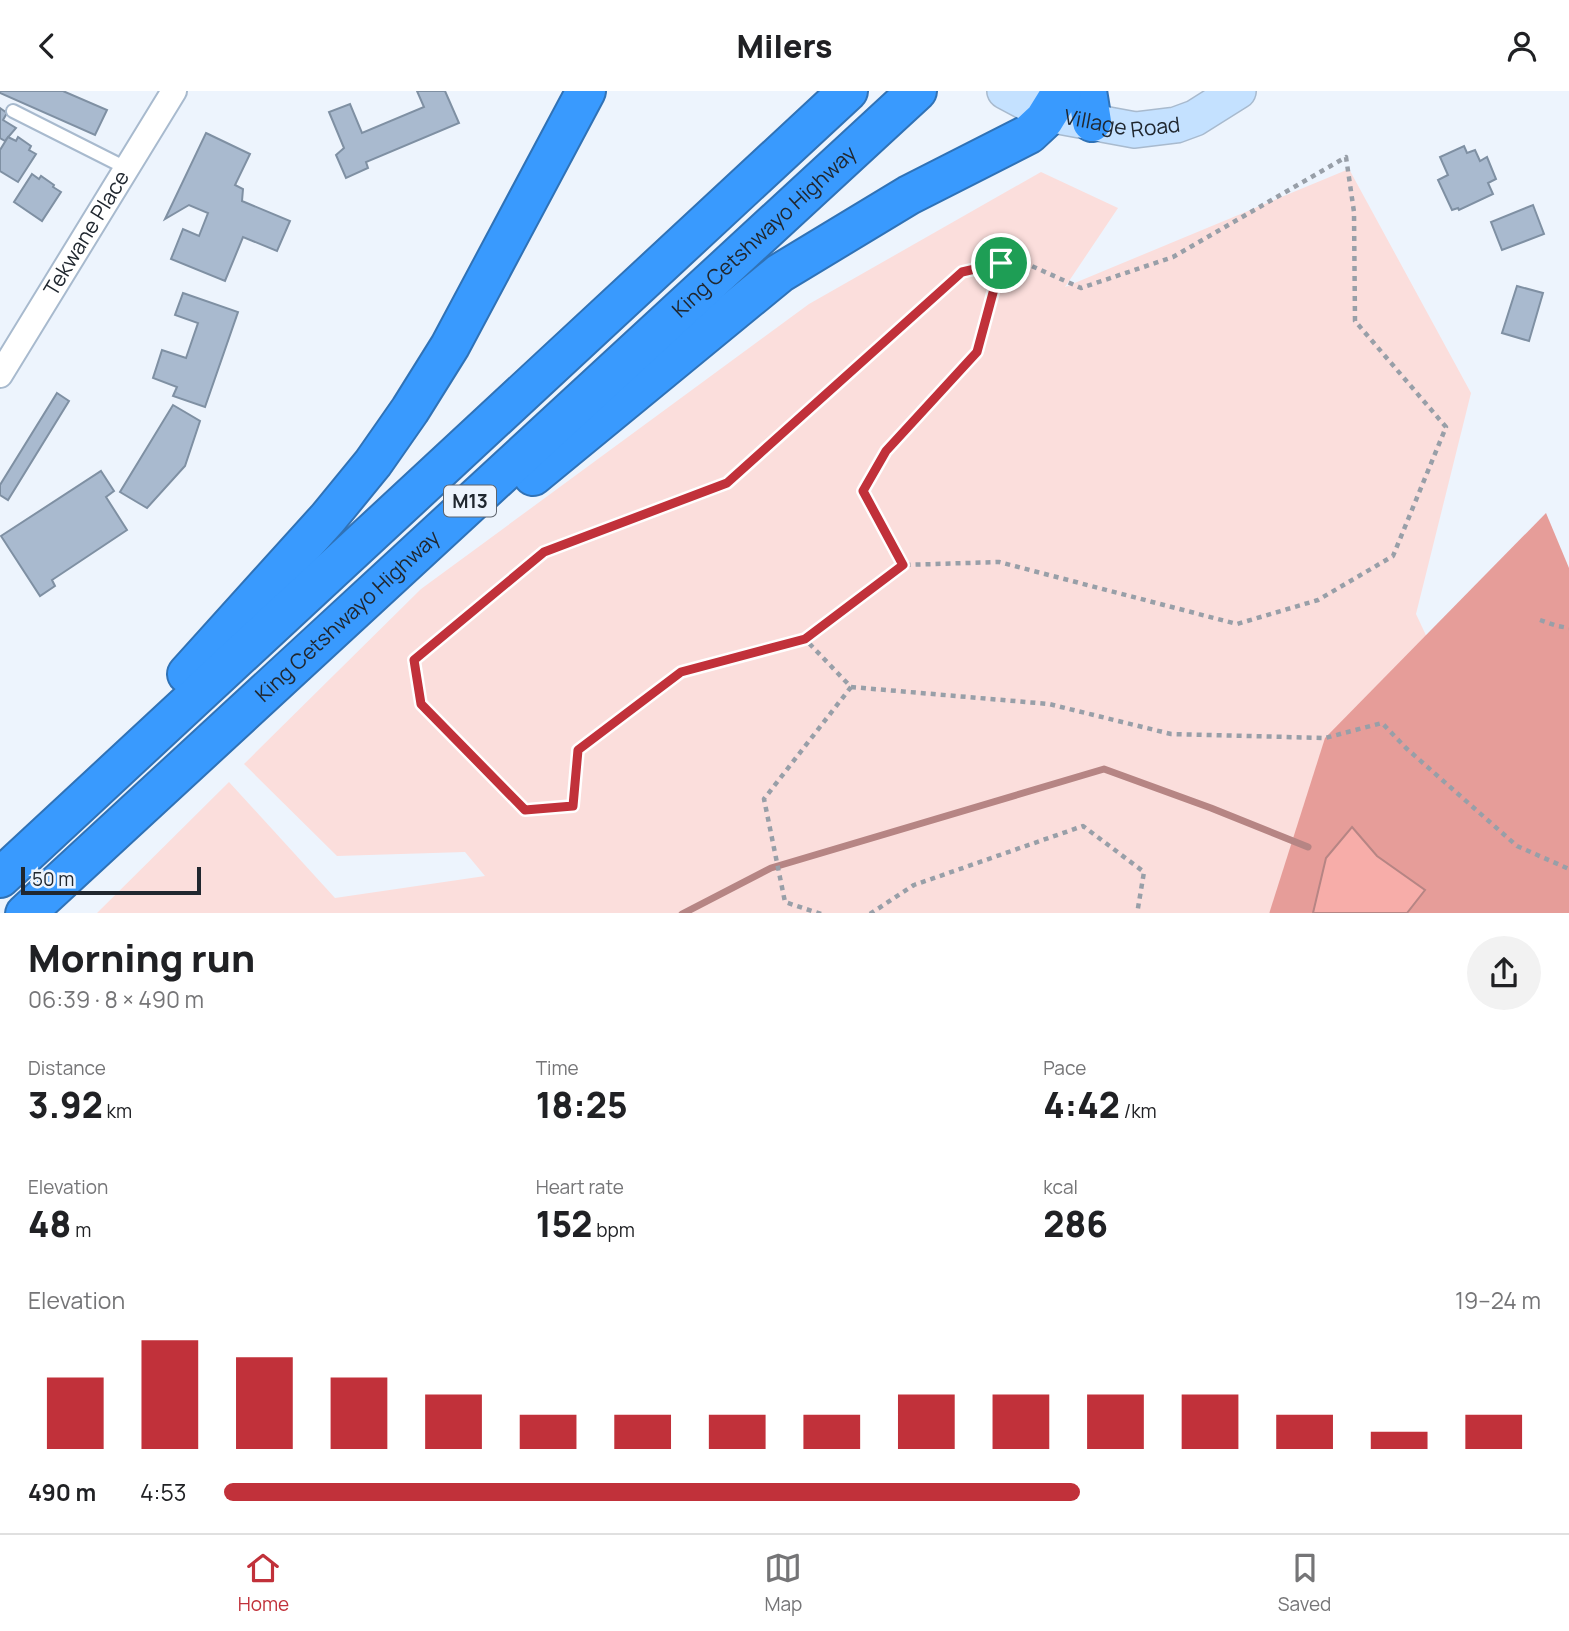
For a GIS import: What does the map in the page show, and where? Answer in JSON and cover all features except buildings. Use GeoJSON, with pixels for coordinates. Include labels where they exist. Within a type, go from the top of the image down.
{"type":"FeatureCollection","features":[{"type":"Feature","properties":{"kind":"highway"},"geometry":{"type":"LineString","coordinates":[[7,871],[328,518],[373,463],[450,346],[586,91]]}},
{"type":"Feature","properties":{"kind":"highway","name":"King Cetshwayo Highway"},"geometry":{"type":"LineString","coordinates":[[7,871],[848,91]]}},
{"type":"Feature","properties":{"kind":"highway","name":"King Cetshwayo Highway"},"geometry":{"type":"LineString","coordinates":[[25,913],[917,91]]}},
{"type":"Feature","properties":{"kind":"highway"},"geometry":{"type":"LineString","coordinates":[[383,582],[517,489],[780,273],[865,220],[1029,134],[1034,99]]}},
{"type":"Feature","properties":{"kind":"street","name":"Tekwane Place"},"geometry":{"type":"LineString","coordinates":[[0,375],[174,91]]}},
{"type":"Feature","properties":{"kind":"street","name":"Village Road"},"geometry":{"type":"LineString","coordinates":[[1034,99],[1090,106],[1135,130],[1176,125],[1203,114],[1238,91]]}},
{"type":"Feature","properties":{"kind":"lane"},"geometry":{"type":"LineString","coordinates":[[13,111],[128,169]]}},
{"type":"Feature","properties":{"kind":"path"},"geometry":{"type":"LineString","coordinates":[[1346,157],[1354,212],[1356,321],[1446,427],[1393,556],[1318,600],[1237,624],[999,562],[903,565],[805,639],[681,672],[578,750],[573,806],[525,810],[421,704],[414,660],[544,552],[727,483],[962,272],[1001,263],[1016,259],[1081,288],[1173,257],[1346,157]]}},
{"type":"Feature","properties":{"kind":"path"},"geometry":{"type":"LineString","coordinates":[[903,565],[863,491],[886,451],[977,352],[1001,263]]}},
{"type":"Feature","properties":{"kind":"path"},"geometry":{"type":"LineString","coordinates":[[1540,620],[1569,628]]}},
{"type":"Feature","properties":{"kind":"path"},"geometry":{"type":"LineString","coordinates":[[805,639],[851,687],[1049,704],[1171,734],[1325,738],[1382,723],[1406,748],[1517,846],[1569,869]]}},
{"type":"Feature","properties":{"kind":"path"},"geometry":{"type":"LineString","coordinates":[[821,913],[785,902],[764,799],[851,687]]}},
{"type":"Feature","properties":{"kind":"path"},"geometry":{"type":"LineString","coordinates":[[870,913],[914,885],[1083,826],[1144,872],[1136,913]]}},
{"type":"Feature","properties":{"kind":"shaded area"},"geometry":{"type":"Polygon","coordinates":[[[1349,169],[1471,393],[1416,614],[1445,676],[1269,913],[97,913],[229,782],[335,898],[485,876],[465,852],[337,856],[244,764],[421,589],[809,304],[1041,172],[1118,208],[1065,287],[1349,169]]]}},
{"type":"Feature","properties":{"kind":"shaded area"},"geometry":{"type":"Polygon","coordinates":[[[1546,513],[1569,568],[1569,913],[1269,913],[1325,738],[1546,513]]]}},
{"type":"Feature","properties":{"kind":"shaded area"},"geometry":{"type":"Polygon","coordinates":[[[1352,827],[1377,856],[1425,890],[1407,913],[1313,913],[1326,858],[1352,827]]]}},
{"type":"Feature","properties":{"kind":"waterway"},"geometry":{"type":"LineString","coordinates":[[684,913],[771,868],[1104,769],[1308,847]]}},
{"type":"Feature","properties":{"kind":"route"},"geometry":{"type":"LineString","coordinates":[[1001,263],[977,352],[886,451],[863,491],[903,565],[805,639],[681,672],[578,750],[573,806],[525,810],[421,704],[414,660],[544,552],[727,483],[962,272],[1001,263]]}}]}
